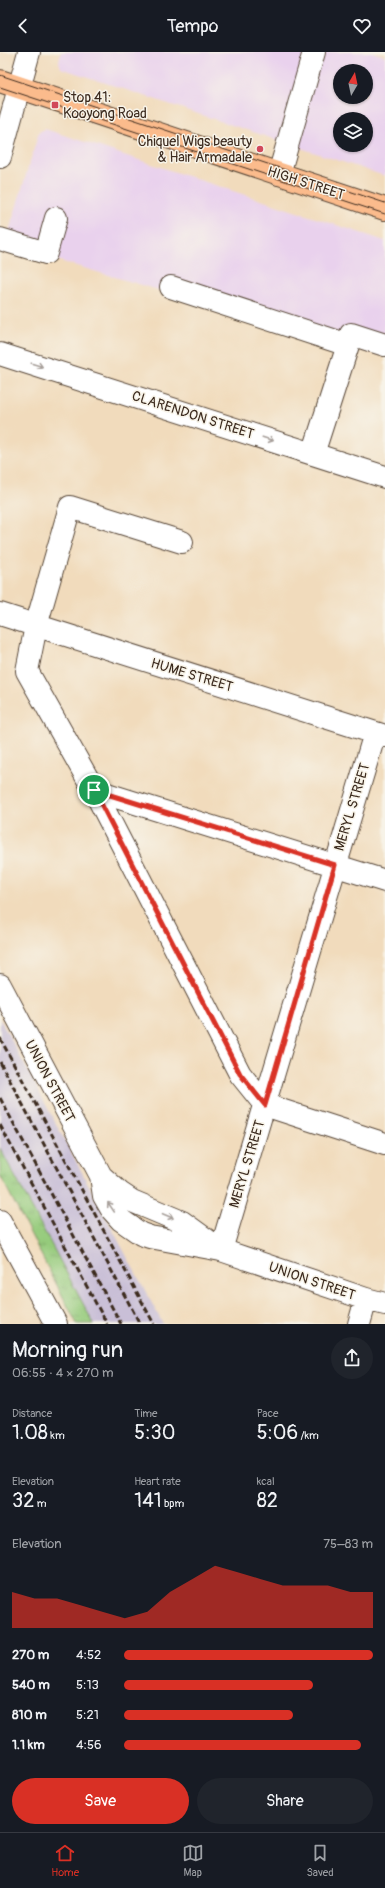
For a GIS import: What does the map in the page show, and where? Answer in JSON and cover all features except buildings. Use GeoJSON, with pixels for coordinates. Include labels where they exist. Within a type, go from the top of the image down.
{"type":"FeatureCollection","features":[{"type":"Feature","properties":{"kind":"main road","name":"HIGH STREET"},"geometry":{"type":"LineString","coordinates":[[10,85],[385,209]]}},
{"type":"Feature","properties":{"kind":"street"},"geometry":{"type":"LineString","coordinates":[[0,157],[10,85],[29,52]]}},
{"type":"Feature","properties":{"kind":"street"},"geometry":{"type":"LineString","coordinates":[[279,174],[314,52]]}},
{"type":"Feature","properties":{"kind":"street"},"geometry":{"type":"LineString","coordinates":[[0,239],[46,254],[56,218]]}},
{"type":"Feature","properties":{"kind":"street"},"geometry":{"type":"LineString","coordinates":[[171,287],[348,345]]}},
{"type":"Feature","properties":{"kind":"street"},"geometry":{"type":"LineString","coordinates":[[313,454],[351,334],[385,345]]}},
{"type":"Feature","properties":{"kind":"street","name":"CLARENDON STREET"},"geometry":{"type":"LineString","coordinates":[[0,354],[385,477]]}},
{"type":"Feature","properties":{"kind":"street"},"geometry":{"type":"LineString","coordinates":[[182,542],[70,508],[36,626],[27,671],[94,790],[240,1074],[265,1105],[385,1144]]}},
{"type":"Feature","properties":{"kind":"street","name":"HUME STREET"},"geometry":{"type":"LineString","coordinates":[[0,614],[380,734]]}},
{"type":"Feature","properties":{"kind":"street","name":"MERYL STREET"},"geometry":{"type":"LineString","coordinates":[[221,1250],[335,865],[380,734]]}},
{"type":"Feature","properties":{"kind":"street"},"geometry":{"type":"LineString","coordinates":[[94,790],[385,881]]}},
{"type":"Feature","properties":{"kind":"street","name":"UNION STREET"},"geometry":{"type":"LineString","coordinates":[[0,985],[101,1176],[120,1193],[132,1200],[182,1222],[221,1250],[379,1303]]}},
{"type":"Feature","properties":{"kind":"street"},"geometry":{"type":"LineString","coordinates":[[0,1221],[56,1324]]}},
{"type":"Feature","properties":{"kind":"street"},"geometry":{"type":"LineString","coordinates":[[359,1324],[379,1303]]}},
{"type":"Feature","properties":{"kind":"shaded area"},"geometry":{"type":"Polygon","coordinates":[[[61,52],[372,52],[385,56],[385,176],[61,68],[59,62],[61,52]]]}},
{"type":"Feature","properties":{"kind":"shaded area"},"geometry":{"type":"Polygon","coordinates":[[[45,129],[385,241],[385,356],[5,245],[39,132],[45,129]]]}},
{"type":"Feature","properties":{"kind":"shaded area"},"geometry":{"type":"Polygon","coordinates":[[[0,1019],[163,1324],[77,1324],[0,1175],[0,1019]]]}},
{"type":"Feature","properties":{"kind":"green space"},"geometry":{"type":"Polygon","coordinates":[[[0,1148],[94,1324],[77,1324],[0,1175],[0,1148]]]}},
{"type":"Feature","properties":{"kind":"tram line"},"geometry":{"type":"LineString","coordinates":[[0,75],[385,203]]}},
{"type":"Feature","properties":{"kind":"tram line"},"geometry":{"type":"LineString","coordinates":[[0,87],[385,214]]}},
{"type":"Feature","properties":{"kind":"railway"},"geometry":{"type":"LineString","coordinates":[[0,1038],[154,1324]]}},
{"type":"Feature","properties":{"kind":"railway"},"geometry":{"type":"LineString","coordinates":[[0,1062],[140,1324]]}},
{"type":"Feature","properties":{"kind":"railway"},"geometry":{"type":"LineString","coordinates":[[0,1098],[121,1324]]}},
{"type":"Feature","properties":{"kind":"railway"},"geometry":{"type":"LineString","coordinates":[[0,1125],[107,1324]]}},
{"type":"Feature","properties":{"kind":"place","name":"Stop 41: Kooyong Road"},"geometry":{"type":"Point","coordinates":[55,105]}},
{"type":"Feature","properties":{"kind":"place","name":"Chiquel Wigs beauty & Hair Armadale"},"geometry":{"type":"Point","coordinates":[260,149]}},
{"type":"Feature","properties":{"kind":"route"},"geometry":{"type":"LineString","coordinates":[[94,790],[335,865],[265,1105],[240,1074],[94,790]]}}]}
